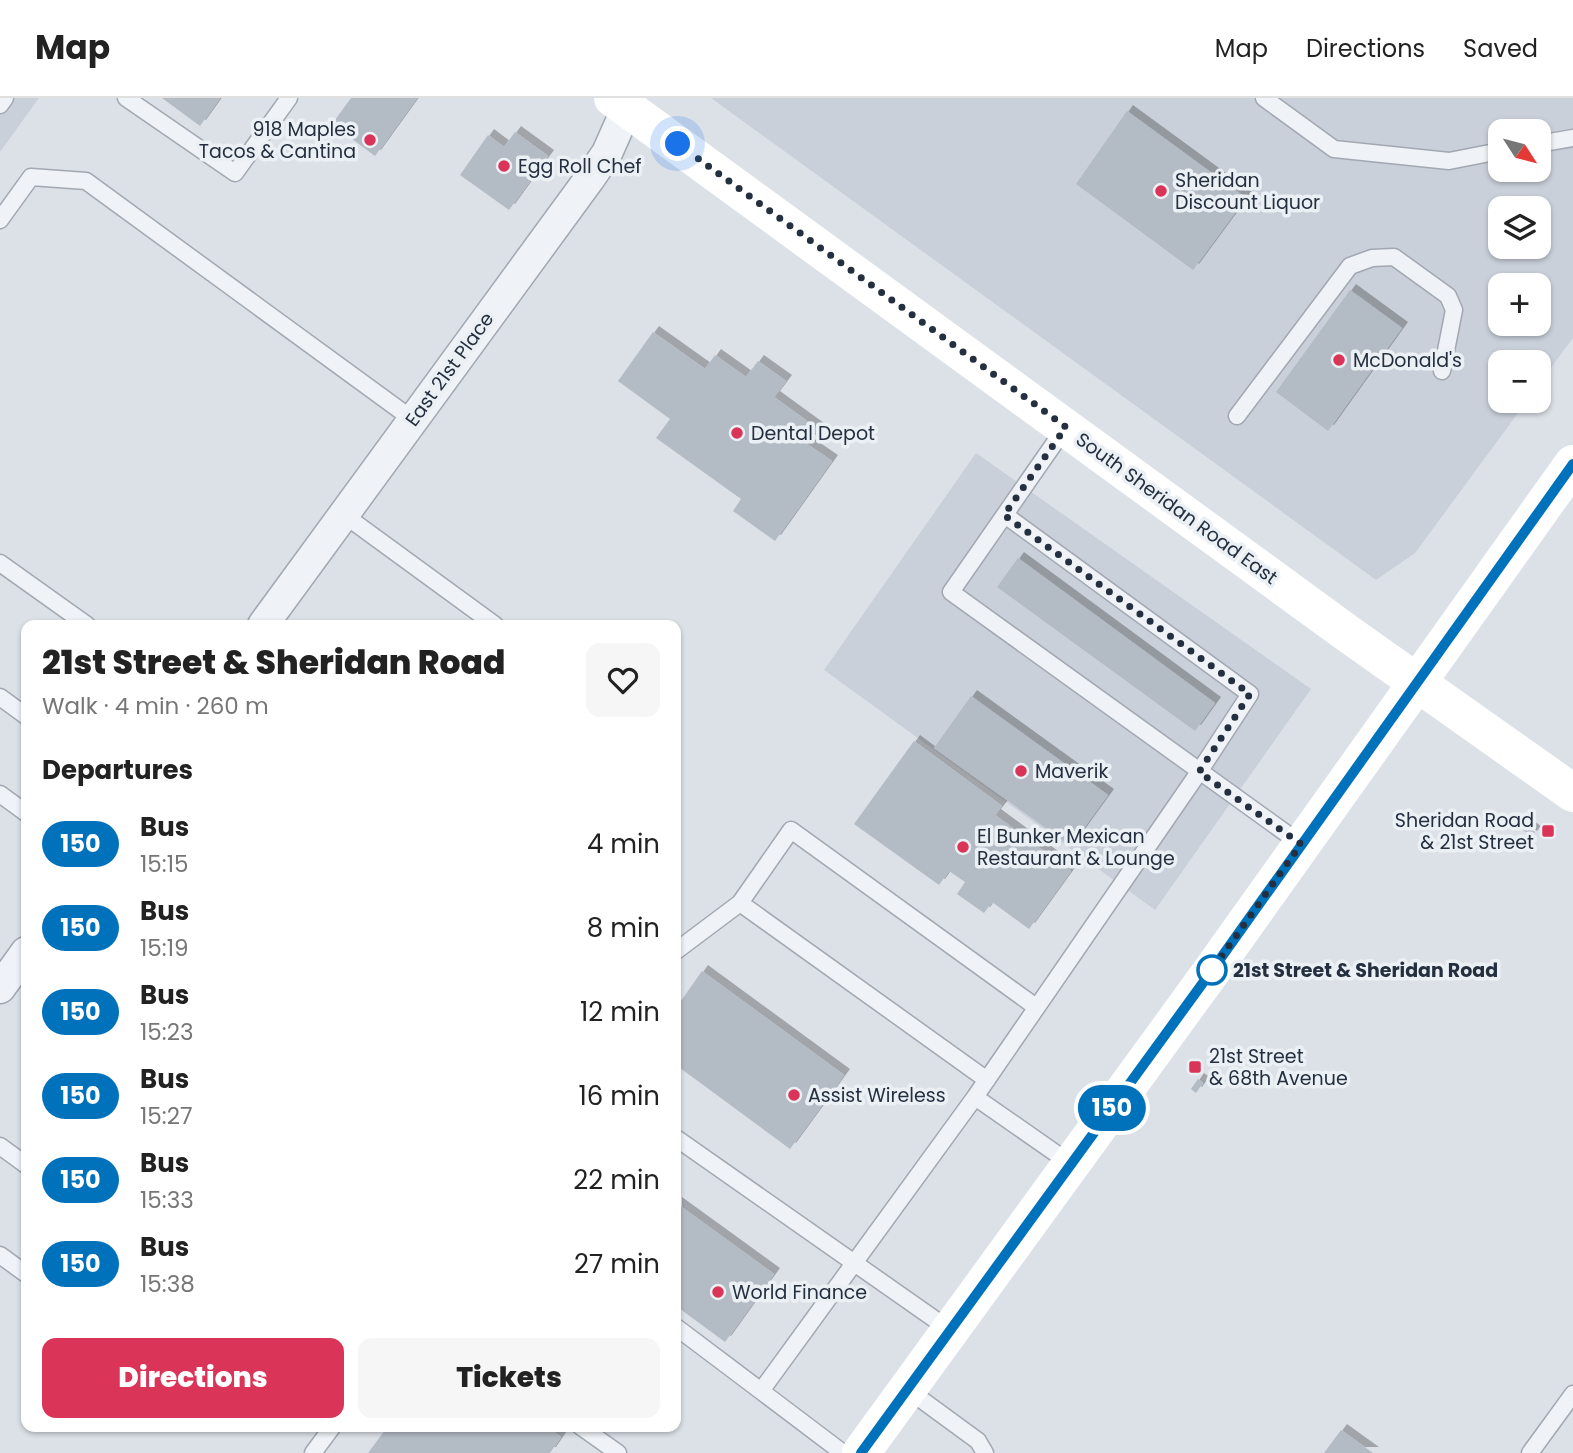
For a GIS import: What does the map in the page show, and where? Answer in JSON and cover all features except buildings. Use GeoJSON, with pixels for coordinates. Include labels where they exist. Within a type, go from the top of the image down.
{"type":"FeatureCollection","features":[{"type":"Feature","properties":{"kind":"main road","name":"South Sheridan Road East"},"geometry":{"type":"LineString","coordinates":[[624,101],[1347,633],[1573,793]]}},
{"type":"Feature","properties":{"kind":"main road"},"geometry":{"type":"LineString","coordinates":[[861,1453],[1573,464]]}},
{"type":"Feature","properties":{"kind":"street","name":"East 21st Place"},"geometry":{"type":"LineString","coordinates":[[267,620],[607,153],[624,101]]}},
{"type":"Feature","properties":{"kind":"street"},"geometry":{"type":"LineString","coordinates":[[0,988],[21,959]]}},
{"type":"Feature","properties":{"kind":"lane"},"geometry":{"type":"LineString","coordinates":[[0,105],[5,98]]}},
{"type":"Feature","properties":{"kind":"lane"},"geometry":{"type":"LineString","coordinates":[[126,98],[235,173],[289,98]]}},
{"type":"Feature","properties":{"kind":"lane"},"geometry":{"type":"LineString","coordinates":[[1264,98],[1334,149],[1449,161],[1488,153]]}},
{"type":"Feature","properties":{"kind":"lane"},"geometry":{"type":"LineString","coordinates":[[1551,142],[1573,138]]}},
{"type":"Feature","properties":{"kind":"lane"},"geometry":{"type":"LineString","coordinates":[[0,220],[31,177],[86,181],[412,419]]}},
{"type":"Feature","properties":{"kind":"lane"},"geometry":{"type":"LineString","coordinates":[[1237,416],[1350,266],[1372,258],[1394,257],[1448,296],[1454,310],[1442,371]]}},
{"type":"Feature","properties":{"kind":"lane"},"geometry":{"type":"LineString","coordinates":[[1066,427],[951,592],[1301,844]]}},
{"type":"Feature","properties":{"kind":"lane"},"geometry":{"type":"LineString","coordinates":[[343,514],[488,620]]}},
{"type":"Feature","properties":{"kind":"lane"},"geometry":{"type":"LineString","coordinates":[[761,1391],[987,1080],[1250,694],[1004,515]]}},
{"type":"Feature","properties":{"kind":"lane"},"geometry":{"type":"LineString","coordinates":[[0,563],[80,620]]}},
{"type":"Feature","properties":{"kind":"lane"},"geometry":{"type":"LineString","coordinates":[[0,697],[21,712]]}},
{"type":"Feature","properties":{"kind":"lane"},"geometry":{"type":"LineString","coordinates":[[0,794],[21,809]]}},
{"type":"Feature","properties":{"kind":"lane"},"geometry":{"type":"LineString","coordinates":[[681,947],[740,903],[791,830],[1036,1007]]}},
{"type":"Feature","properties":{"kind":"lane"},"geometry":{"type":"LineString","coordinates":[[740,903],[987,1080]]}},
{"type":"Feature","properties":{"kind":"lane"},"geometry":{"type":"LineString","coordinates":[[975,1097],[1071,1164]]}},
{"type":"Feature","properties":{"kind":"lane"},"geometry":{"type":"LineString","coordinates":[[681,1141],[950,1331]]}},
{"type":"Feature","properties":{"kind":"lane"},"geometry":{"type":"LineString","coordinates":[[0,1146],[21,1161]]}},
{"type":"Feature","properties":{"kind":"lane"},"geometry":{"type":"LineString","coordinates":[[0,1255],[21,1270]]}},
{"type":"Feature","properties":{"kind":"lane"},"geometry":{"type":"LineString","coordinates":[[681,1331],[843,1453]]}},
{"type":"Feature","properties":{"kind":"lane"},"geometry":{"type":"LineString","coordinates":[[907,1390],[978,1441],[985,1453]]}},
{"type":"Feature","properties":{"kind":"lane"},"geometry":{"type":"LineString","coordinates":[[1530,1453],[1573,1394]]}},
{"type":"Feature","properties":{"kind":"lane"},"geometry":{"type":"LineString","coordinates":[[313,1453],[329,1432]]}},
{"type":"Feature","properties":{"kind":"lane"},"geometry":{"type":"LineString","coordinates":[[588,1432],[618,1453]]}},
{"type":"Feature","properties":{"kind":"shaded area"},"geometry":{"type":"Polygon","coordinates":[[[0,98],[39,98],[0,152],[0,98]]]}},
{"type":"Feature","properties":{"kind":"shaded area"},"geometry":{"type":"Polygon","coordinates":[[[711,98],[1573,98],[1573,338],[1551,368],[1551,350],[1488,350],[1488,413],[1518,413],[1415,553],[1376,580],[711,98]]]}},
{"type":"Feature","properties":{"kind":"shaded area"},"geometry":{"type":"Polygon","coordinates":[[[976,453],[1311,689],[1155,910],[824,670],[976,453]]]}},
{"type":"Feature","properties":{"kind":"bus line","name":"150"},"geometry":{"type":"LineString","coordinates":[[861,1453],[1213,969],[1573,464]]}},
{"type":"Feature","properties":{"kind":"place","name":"918 Maples Tacos & Cantina"},"geometry":{"type":"Point","coordinates":[370,140]}},
{"type":"Feature","properties":{"kind":"place","name":"Egg Roll Chef"},"geometry":{"type":"Point","coordinates":[504,166]}},
{"type":"Feature","properties":{"kind":"place","name":"Sheridan Discount Liquor"},"geometry":{"type":"Point","coordinates":[1161,191]}},
{"type":"Feature","properties":{"kind":"place","name":"McDonald's"},"geometry":{"type":"Point","coordinates":[1339,360]}},
{"type":"Feature","properties":{"kind":"place","name":"Dental Depot"},"geometry":{"type":"Point","coordinates":[737,433]}},
{"type":"Feature","properties":{"kind":"place","name":"Maverik"},"geometry":{"type":"Point","coordinates":[1021,771]}},
{"type":"Feature","properties":{"kind":"place","name":"Sheridan Road & 21st Street"},"geometry":{"type":"Point","coordinates":[1548,831]}},
{"type":"Feature","properties":{"kind":"place","name":"El Bunker Mexican Restaurant & Lounge"},"geometry":{"type":"Point","coordinates":[963,847]}},
{"type":"Feature","properties":{"kind":"place","name":"21st Street & Sheridan Road"},"geometry":{"type":"Point","coordinates":[1212,970]}},
{"type":"Feature","properties":{"kind":"place","name":"21st Street & 68th Avenue"},"geometry":{"type":"Point","coordinates":[1195,1067]}},
{"type":"Feature","properties":{"kind":"place","name":"Assist Wireless"},"geometry":{"type":"Point","coordinates":[794,1095]}},
{"type":"Feature","properties":{"kind":"place","name":"World Finance"},"geometry":{"type":"Point","coordinates":[718,1292]}},
{"type":"Feature","properties":{"kind":"route"},"geometry":{"type":"LineString","coordinates":[[678,144],[1066,427],[1004,515],[1250,694],[1199,772],[1301,844],[1212,970]]}}]}
